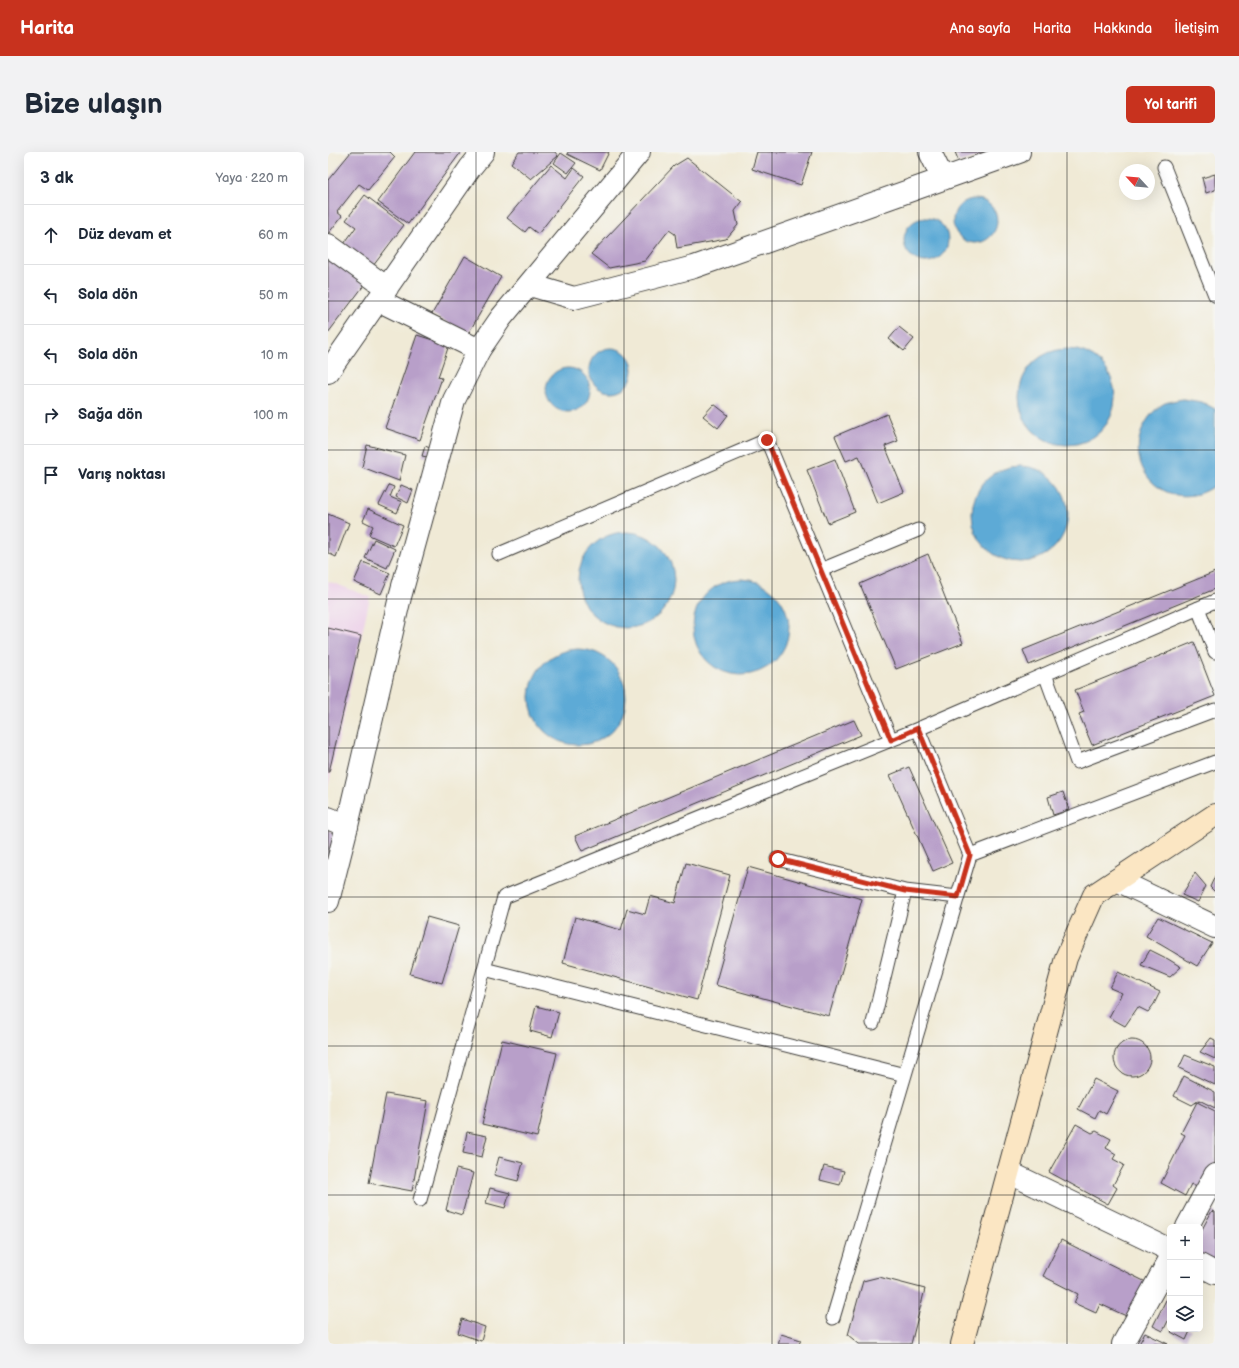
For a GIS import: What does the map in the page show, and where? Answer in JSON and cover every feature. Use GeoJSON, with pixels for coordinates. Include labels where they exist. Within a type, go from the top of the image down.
{"type":"FeatureCollection","features":[{"type":"Feature","properties":{"kind":"main road"},"geometry":{"type":"LineString","coordinates":[[962,1344],[1066,958],[1094,895],[1215,815]]}},
{"type":"Feature","properties":{"kind":"street"},"geometry":{"type":"LineString","coordinates":[[328,372],[335,345],[382,294],[465,174],[483,152]]}},
{"type":"Feature","properties":{"kind":"street"},"geometry":{"type":"LineString","coordinates":[[329,890],[338,822],[454,400],[480,350],[501,318],[530,285],[639,152]]}},
{"type":"Feature","properties":{"kind":"street"},"geometry":{"type":"LineString","coordinates":[[930,152],[943,179]]}},
{"type":"Feature","properties":{"kind":"street"},"geometry":{"type":"LineString","coordinates":[[530,285],[574,298],[686,269],[1019,152]]}},
{"type":"Feature","properties":{"kind":"street"},"geometry":{"type":"LineString","coordinates":[[328,245],[382,294],[480,350]]}},
{"type":"Feature","properties":{"kind":"street"},"geometry":{"type":"LineString","coordinates":[[1117,880],[1215,926]]}},
{"type":"Feature","properties":{"kind":"street"},"geometry":{"type":"LineString","coordinates":[[1008,1172],[1167,1249]]}},
{"type":"Feature","properties":{"kind":"street"},"geometry":{"type":"LineString","coordinates":[[1189,1224],[1215,1175]]}},
{"type":"Feature","properties":{"kind":"street"},"geometry":{"type":"LineString","coordinates":[[1123,1344],[1169,1260]]}},
{"type":"Feature","properties":{"kind":"street"},"geometry":{"type":"LineString","coordinates":[[1203,1267],[1215,1273]]}},
{"type":"Feature","properties":{"kind":"lane"},"geometry":{"type":"LineString","coordinates":[[1164,167],[1215,295]]}},
{"type":"Feature","properties":{"kind":"lane"},"geometry":{"type":"LineString","coordinates":[[499,554],[767,440],[891,740]]}},
{"type":"Feature","properties":{"kind":"lane"},"geometry":{"type":"LineString","coordinates":[[821,570],[918,530]]}},
{"type":"Feature","properties":{"kind":"lane"},"geometry":{"type":"LineString","coordinates":[[420,1200],[504,897],[891,740],[1215,601]]}},
{"type":"Feature","properties":{"kind":"lane"},"geometry":{"type":"LineString","coordinates":[[1198,608],[1215,652]]}},
{"type":"Feature","properties":{"kind":"lane"},"geometry":{"type":"LineString","coordinates":[[1045,674],[1077,762],[1215,710]]}},
{"type":"Feature","properties":{"kind":"lane"},"geometry":{"type":"LineString","coordinates":[[833,1318],[970,855],[918,728]]}},
{"type":"Feature","properties":{"kind":"lane"},"geometry":{"type":"LineString","coordinates":[[970,855],[1215,762]]}},
{"type":"Feature","properties":{"kind":"lane"},"geometry":{"type":"LineString","coordinates":[[778,859],[905,891],[958,897]]}},
{"type":"Feature","properties":{"kind":"lane"},"geometry":{"type":"LineString","coordinates":[[873,1023],[905,891]]}},
{"type":"Feature","properties":{"kind":"lane"},"geometry":{"type":"LineString","coordinates":[[484,969],[905,1075]]}},
{"type":"Feature","properties":{"kind":"shaded area"},"geometry":{"type":"Polygon","coordinates":[[[328,581],[370,597],[328,787],[328,581]]]}},
{"type":"Feature","properties":{"kind":"water"},"geometry":{"type":"Polygon","coordinates":[[[975,199],[987,203],[993,209],[997,221],[993,233],[987,239],[975,243],[963,239],[957,233],[953,221],[957,209],[963,203],[975,199]]]}},
{"type":"Feature","properties":{"kind":"water"},"geometry":{"type":"Polygon","coordinates":[[[926,218],[938,222],[944,228],[948,240],[944,252],[938,258],[926,262],[914,258],[908,252],[904,240],[908,228],[914,222],[926,218]]]}},
{"type":"Feature","properties":{"kind":"water"},"geometry":{"type":"Polygon","coordinates":[[[611,348],[623,352],[629,358],[633,370],[629,382],[623,388],[611,392],[599,388],[593,382],[589,370],[593,358],[599,352],[611,348]]]}},
{"type":"Feature","properties":{"kind":"water"},"geometry":{"type":"Polygon","coordinates":[[[1067,349],[1085,352],[1101,363],[1112,379],[1115,397],[1112,415],[1101,431],[1085,442],[1067,445],[1049,442],[1033,431],[1022,415],[1019,397],[1022,379],[1033,363],[1049,352],[1067,349]]]}},
{"type":"Feature","properties":{"kind":"water"},"geometry":{"type":"Polygon","coordinates":[[[568,368],[580,372],[586,378],[590,390],[586,402],[580,408],[568,412],[556,408],[550,402],[546,390],[550,378],[556,372],[568,368]]]}},
{"type":"Feature","properties":{"kind":"water"},"geometry":{"type":"Polygon","coordinates":[[[1183,399],[1202,402],[1215,409],[1215,485],[1199,494],[1182,496],[1167,492],[1154,484],[1144,471],[1139,456],[1139,440],[1146,422],[1157,409],[1165,403],[1183,399]]]}},
{"type":"Feature","properties":{"kind":"water"},"geometry":{"type":"Polygon","coordinates":[[[1020,466],[1038,469],[1054,480],[1065,496],[1068,514],[1065,532],[1054,548],[1038,559],[1020,562],[1002,559],[986,548],[975,532],[972,514],[975,496],[986,480],[1002,469],[1020,466]]]}},
{"type":"Feature","properties":{"kind":"water"},"geometry":{"type":"Polygon","coordinates":[[[626,532],[644,535],[660,546],[671,562],[674,580],[671,598],[660,614],[644,625],[626,628],[608,625],[592,614],[581,598],[578,580],[581,562],[592,546],[608,535],[626,532]]]}},
{"type":"Feature","properties":{"kind":"water"},"geometry":{"type":"Polygon","coordinates":[[[741,579],[759,582],[775,593],[786,609],[789,627],[786,645],[775,661],[759,672],[741,675],[723,672],[707,661],[696,645],[693,627],[696,609],[707,593],[723,582],[741,579]]]}},
{"type":"Feature","properties":{"kind":"water"},"geometry":{"type":"Polygon","coordinates":[[[578,649],[596,652],[612,663],[623,679],[626,697],[623,715],[612,731],[596,742],[578,745],[560,742],[544,731],[533,715],[530,697],[533,679],[544,663],[560,652],[578,649]]]}},
{"type":"Feature","properties":{"kind":"building"},"geometry":{"type":"Polygon","coordinates":[[[351,152],[390,152],[395,157],[368,190],[359,184],[337,212],[342,216],[328,234],[328,180],[351,152]]]}},
{"type":"Feature","properties":{"kind":"building"},"geometry":{"type":"Polygon","coordinates":[[[415,152],[461,152],[408,224],[378,202],[415,152]]]}},
{"type":"Feature","properties":{"kind":"building"},"geometry":{"type":"Polygon","coordinates":[[[519,152],[555,152],[558,156],[531,179],[511,163],[519,152]]]}},
{"type":"Feature","properties":{"kind":"building"},"geometry":{"type":"Polygon","coordinates":[[[568,152],[609,152],[600,170],[567,154],[568,152]]]}},
{"type":"Feature","properties":{"kind":"building"},"geometry":{"type":"Polygon","coordinates":[[[757,152],[812,152],[801,185],[752,169],[757,152]]]}},
{"type":"Feature","properties":{"kind":"building"},"geometry":{"type":"Polygon","coordinates":[[[955,152],[996,152],[959,162],[955,152]]]}},
{"type":"Feature","properties":{"kind":"building"},"geometry":{"type":"Polygon","coordinates":[[[561,153],[576,163],[568,173],[554,163],[561,153]]]}},
{"type":"Feature","properties":{"kind":"building"},"geometry":{"type":"Polygon","coordinates":[[[687,158],[742,202],[735,211],[738,225],[726,239],[677,248],[675,234],[669,230],[645,261],[609,268],[591,254],[674,166],[687,158]]]}},
{"type":"Feature","properties":{"kind":"building"},"geometry":{"type":"Polygon","coordinates":[[[551,165],[567,178],[574,168],[584,176],[538,234],[529,227],[525,232],[507,218],[551,165]]]}},
{"type":"Feature","properties":{"kind":"building"},"geometry":{"type":"Polygon","coordinates":[[[1215,174],[1215,190],[1206,193],[1202,178],[1215,174]]]}},
{"type":"Feature","properties":{"kind":"building"},"geometry":{"type":"Polygon","coordinates":[[[365,195],[404,225],[373,266],[344,244],[356,227],[346,220],[365,195]]]}},
{"type":"Feature","properties":{"kind":"building"},"geometry":{"type":"Polygon","coordinates":[[[465,256],[501,277],[468,334],[432,314],[465,256]]]}},
{"type":"Feature","properties":{"kind":"building"},"geometry":{"type":"Polygon","coordinates":[[[328,258],[365,284],[328,333],[328,258]]]}},
{"type":"Feature","properties":{"kind":"building"},"geometry":{"type":"Polygon","coordinates":[[[899,327],[914,339],[904,351],[889,339],[899,327]]]}},
{"type":"Feature","properties":{"kind":"building"},"geometry":{"type":"Polygon","coordinates":[[[417,335],[449,345],[438,377],[442,378],[420,440],[385,428],[417,335]]]}},
{"type":"Feature","properties":{"kind":"building"},"geometry":{"type":"Polygon","coordinates":[[[714,404],[728,415],[718,428],[703,416],[714,404]]]}},
{"type":"Feature","properties":{"kind":"building"},"geometry":{"type":"Polygon","coordinates":[[[887,414],[898,441],[885,446],[904,492],[878,503],[859,456],[846,461],[835,436],[887,414]]]}},
{"type":"Feature","properties":{"kind":"building"},"geometry":{"type":"Polygon","coordinates":[[[367,445],[405,455],[399,481],[362,467],[367,445]]]}},
{"type":"Feature","properties":{"kind":"building"},"geometry":{"type":"Polygon","coordinates":[[[425,446],[430,448],[427,457],[422,456],[425,446]]]}},
{"type":"Feature","properties":{"kind":"building"},"geometry":{"type":"Polygon","coordinates":[[[835,459],[855,512],[828,523],[807,470],[835,459]]]}},
{"type":"Feature","properties":{"kind":"building"},"geometry":{"type":"Polygon","coordinates":[[[389,485],[394,487],[390,497],[402,502],[397,513],[379,505],[389,485]]]}},
{"type":"Feature","properties":{"kind":"building"},"geometry":{"type":"Polygon","coordinates":[[[401,485],[413,490],[408,503],[396,497],[401,485]]]}},
{"type":"Feature","properties":{"kind":"building"},"geometry":{"type":"Polygon","coordinates":[[[368,509],[403,525],[394,546],[369,535],[373,526],[363,521],[368,509]]]}},
{"type":"Feature","properties":{"kind":"building"},"geometry":{"type":"Polygon","coordinates":[[[328,514],[349,523],[336,557],[328,553],[328,514]]]}},
{"type":"Feature","properties":{"kind":"building"},"geometry":{"type":"Polygon","coordinates":[[[374,539],[395,549],[387,568],[365,558],[374,539]]]}},
{"type":"Feature","properties":{"kind":"building"},"geometry":{"type":"Polygon","coordinates":[[[928,554],[963,643],[896,669],[860,584],[928,554]]]}},
{"type":"Feature","properties":{"kind":"building"},"geometry":{"type":"Polygon","coordinates":[[[363,562],[390,573],[381,594],[354,582],[363,562]]]}},
{"type":"Feature","properties":{"kind":"building"},"geometry":{"type":"Polygon","coordinates":[[[1215,572],[1215,589],[1029,665],[1023,650],[1215,572]]]}},
{"type":"Feature","properties":{"kind":"building"},"geometry":{"type":"Polygon","coordinates":[[[328,628],[361,636],[329,772],[328,772],[328,628]]]}},
{"type":"Feature","properties":{"kind":"building"},"geometry":{"type":"Polygon","coordinates":[[[1194,642],[1215,696],[1092,745],[1079,714],[1084,712],[1075,690],[1194,642]]]}},
{"type":"Feature","properties":{"kind":"building"},"geometry":{"type":"Polygon","coordinates":[[[854,720],[861,735],[582,851],[575,836],[854,720]]]}},
{"type":"Feature","properties":{"kind":"building"},"geometry":{"type":"Polygon","coordinates":[[[909,767],[952,863],[933,871],[890,775],[909,767]]]}},
{"type":"Feature","properties":{"kind":"building"},"geometry":{"type":"Polygon","coordinates":[[[1063,792],[1069,810],[1053,815],[1048,797],[1063,792]]]}},
{"type":"Feature","properties":{"kind":"building"},"geometry":{"type":"Polygon","coordinates":[[[328,830],[339,834],[328,868],[328,830]]]}},
{"type":"Feature","properties":{"kind":"building"},"geometry":{"type":"Polygon","coordinates":[[[686,863],[730,875],[697,1000],[563,963],[575,917],[621,930],[627,909],[645,914],[650,896],[675,903],[686,863]]]}},
{"type":"Feature","properties":{"kind":"building"},"geometry":{"type":"Polygon","coordinates":[[[748,867],[862,899],[829,1016],[715,985],[748,867]]]}},
{"type":"Feature","properties":{"kind":"building"},"geometry":{"type":"Polygon","coordinates":[[[1195,873],[1206,886],[1198,902],[1182,895],[1195,873]]]}},
{"type":"Feature","properties":{"kind":"building"},"geometry":{"type":"Polygon","coordinates":[[[1215,876],[1215,892],[1210,887],[1215,876]]]}},
{"type":"Feature","properties":{"kind":"building"},"geometry":{"type":"Polygon","coordinates":[[[427,917],[459,926],[442,983],[410,974],[427,917]]]}},
{"type":"Feature","properties":{"kind":"building"},"geometry":{"type":"Polygon","coordinates":[[[1158,917],[1212,943],[1197,966],[1146,936],[1158,917]]]}},
{"type":"Feature","properties":{"kind":"building"},"geometry":{"type":"Polygon","coordinates":[[[1150,950],[1181,967],[1170,977],[1141,965],[1150,950]]]}},
{"type":"Feature","properties":{"kind":"building"},"geometry":{"type":"Polygon","coordinates":[[[1118,972],[1160,992],[1148,1012],[1138,1007],[1125,1026],[1109,1017],[1122,993],[1110,988],[1118,972]]]}},
{"type":"Feature","properties":{"kind":"building"},"geometry":{"type":"Polygon","coordinates":[[[536,1006],[559,1012],[552,1037],[530,1031],[536,1006]]]}},
{"type":"Feature","properties":{"kind":"building"},"geometry":{"type":"Polygon","coordinates":[[[1211,1038],[1215,1040],[1215,1059],[1200,1052],[1211,1038]]]}},
{"type":"Feature","properties":{"kind":"building"},"geometry":{"type":"Polygon","coordinates":[[[502,1040],[557,1053],[537,1137],[482,1124],[502,1040]]]}},
{"type":"Feature","properties":{"kind":"building"},"geometry":{"type":"Polygon","coordinates":[[[1136,1040],[1145,1045],[1149,1051],[1149,1065],[1145,1071],[1136,1076],[1128,1076],[1119,1071],[1115,1065],[1114,1054],[1119,1045],[1125,1041],[1136,1040]]]}},
{"type":"Feature","properties":{"kind":"building"},"geometry":{"type":"Polygon","coordinates":[[[1185,1055],[1215,1067],[1215,1085],[1179,1068],[1185,1055]]]}},
{"type":"Feature","properties":{"kind":"building"},"geometry":{"type":"Polygon","coordinates":[[[1184,1076],[1215,1092],[1215,1108],[1199,1100],[1192,1105],[1174,1096],[1184,1076]]]}},
{"type":"Feature","properties":{"kind":"building"},"geometry":{"type":"Polygon","coordinates":[[[1094,1079],[1118,1091],[1106,1114],[1099,1110],[1095,1118],[1078,1109],[1094,1079]]]}},
{"type":"Feature","properties":{"kind":"building"},"geometry":{"type":"Polygon","coordinates":[[[386,1094],[428,1101],[412,1191],[369,1183],[386,1094]]]}},
{"type":"Feature","properties":{"kind":"building"},"geometry":{"type":"Polygon","coordinates":[[[1197,1102],[1215,1111],[1215,1169],[1204,1191],[1191,1184],[1185,1196],[1161,1183],[1185,1135],[1181,1133],[1197,1102]]]}},
{"type":"Feature","properties":{"kind":"building"},"geometry":{"type":"Polygon","coordinates":[[[1076,1124],[1092,1133],[1096,1131],[1111,1139],[1106,1148],[1116,1154],[1113,1159],[1124,1165],[1113,1185],[1117,1188],[1108,1204],[1049,1172],[1076,1124]]]}},
{"type":"Feature","properties":{"kind":"building"},"geometry":{"type":"Polygon","coordinates":[[[467,1132],[487,1136],[482,1157],[463,1153],[467,1132]]]}},
{"type":"Feature","properties":{"kind":"building"},"geometry":{"type":"Polygon","coordinates":[[[499,1157],[523,1163],[518,1181],[494,1175],[499,1157]]]}},
{"type":"Feature","properties":{"kind":"building"},"geometry":{"type":"Polygon","coordinates":[[[824,1166],[844,1171],[840,1185],[820,1180],[824,1166]]]}},
{"type":"Feature","properties":{"kind":"building"},"geometry":{"type":"Polygon","coordinates":[[[456,1169],[473,1173],[462,1215],[446,1210],[456,1169]]]}},
{"type":"Feature","properties":{"kind":"building"},"geometry":{"type":"Polygon","coordinates":[[[490,1188],[510,1193],[505,1208],[486,1203],[490,1188]]]}},
{"type":"Feature","properties":{"kind":"building"},"geometry":{"type":"Polygon","coordinates":[[[1212,1211],[1215,1212],[1215,1261],[1203,1255],[1203,1228],[1212,1211]]]}},
{"type":"Feature","properties":{"kind":"building"},"geometry":{"type":"Polygon","coordinates":[[[1061,1240],[1154,1286],[1135,1320],[1100,1304],[1096,1313],[1074,1303],[1078,1294],[1043,1276],[1061,1240]]]}},
{"type":"Feature","properties":{"kind":"building"},"geometry":{"type":"Polygon","coordinates":[[[879,1277],[925,1289],[911,1344],[859,1344],[848,1335],[863,1281],[879,1277]]]}},
{"type":"Feature","properties":{"kind":"building"},"geometry":{"type":"Polygon","coordinates":[[[1167,1298],[1167,1323],[1163,1331],[1153,1326],[1167,1298]]]}},
{"type":"Feature","properties":{"kind":"building"},"geometry":{"type":"Polygon","coordinates":[[[462,1319],[485,1327],[481,1341],[458,1333],[462,1319]]]}},
{"type":"Feature","properties":{"kind":"building"},"geometry":{"type":"Polygon","coordinates":[[[1171,1332],[1190,1332],[1186,1340],[1171,1332]]]}},
{"type":"Feature","properties":{"kind":"building"},"geometry":{"type":"Polygon","coordinates":[[[1145,1333],[1168,1344],[1139,1344],[1145,1333]]]}},
{"type":"Feature","properties":{"kind":"building"},"geometry":{"type":"Polygon","coordinates":[[[781,1334],[801,1340],[799,1344],[778,1344],[781,1334]]]}},
{"type":"Feature","properties":{"kind":"route"},"geometry":{"type":"LineString","coordinates":[[767,440],[891,740],[918,728],[970,855],[958,897],[905,891],[778,859]]}}]}
